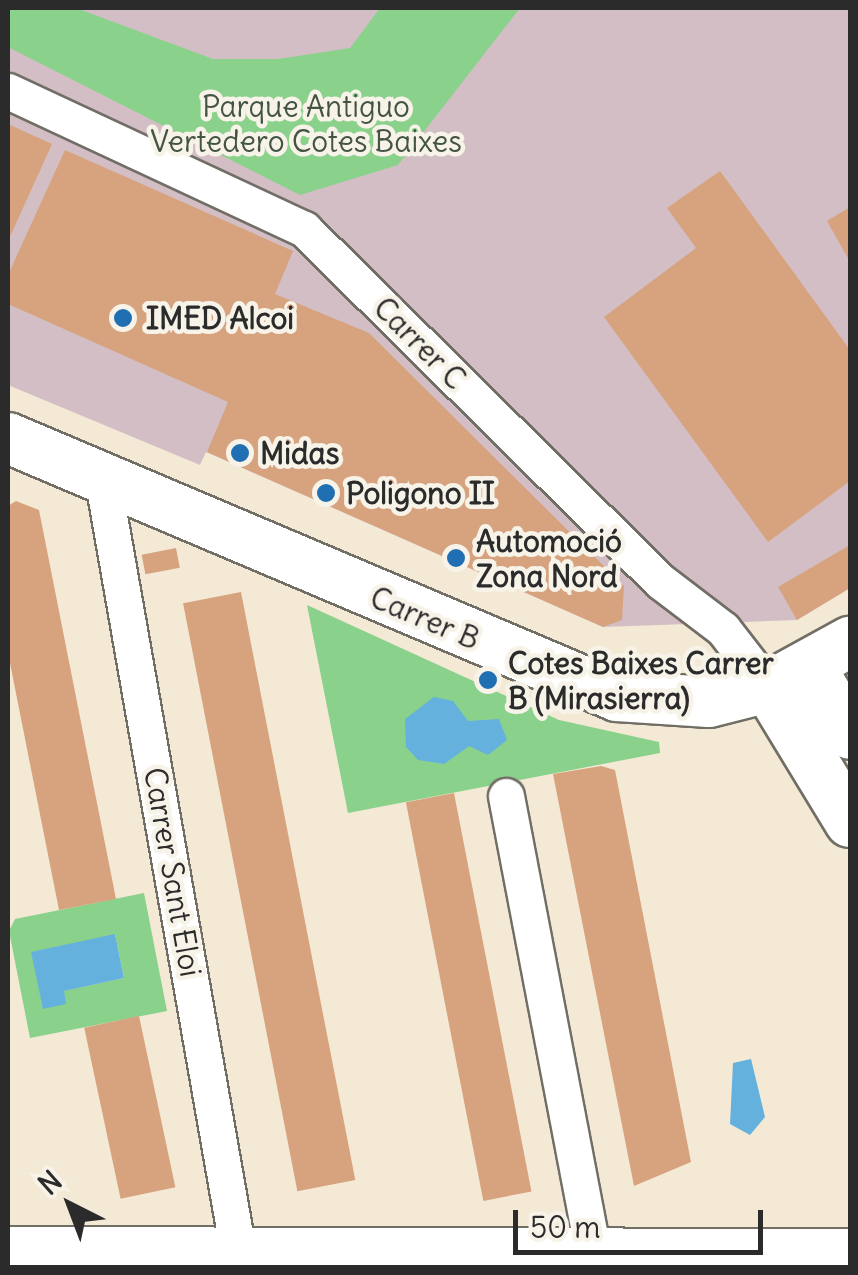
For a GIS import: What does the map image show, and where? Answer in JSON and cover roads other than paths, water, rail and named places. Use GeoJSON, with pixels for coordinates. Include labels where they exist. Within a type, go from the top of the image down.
{"type":"FeatureCollection","features":[{"type":"Feature","properties":{"kind":"street","name":"Carrer C"},"geometry":{"type":"LineString","coordinates":[[8,91],[304,228],[660,581],[722,630],[809,665]]}},
{"type":"Feature","properties":{"kind":"street","name":"Carrer B"},"geometry":{"type":"LineString","coordinates":[[8,438],[591,688],[682,704],[809,665]]}},
{"type":"Feature","properties":{"kind":"street","name":"Carrer Sant Eloi"},"geometry":{"type":"LineString","coordinates":[[102,476],[241,1260]]}},
{"type":"Feature","properties":{"kind":"street"},"geometry":{"type":"LineString","coordinates":[[809,665],[850,734]]}},
{"type":"Feature","properties":{"kind":"street"},"geometry":{"type":"LineString","coordinates":[[809,665],[850,822]]}},
{"type":"Feature","properties":{"kind":"street"},"geometry":{"type":"LineString","coordinates":[[506,796],[593,1253]]}},
{"type":"Feature","properties":{"kind":"street"},"geometry":{"type":"LineString","coordinates":[[8,1252],[241,1260],[593,1253],[850,1254]]}},
{"type":"Feature","properties":{"kind":"water"},"geometry":{"type":"Polygon","coordinates":[[[434,697],[453,701],[468,721],[499,719],[507,740],[488,755],[469,746],[444,764],[418,760],[406,747],[405,719],[434,697]]]}},
{"type":"Feature","properties":{"kind":"water"},"geometry":{"type":"Polygon","coordinates":[[[115,934],[124,978],[64,991],[66,1004],[43,1009],[31,952],[115,934]]]}},
{"type":"Feature","properties":{"kind":"water"},"geometry":{"type":"Polygon","coordinates":[[[751,1059],[765,1117],[750,1135],[730,1124],[733,1063],[751,1059]]]}},
{"type":"Feature","properties":{"kind":"place","name":"IMED Alcoi"},"geometry":{"type":"Point","coordinates":[123,318]}},
{"type":"Feature","properties":{"kind":"place","name":"Midas"},"geometry":{"type":"Point","coordinates":[240,453]}},
{"type":"Feature","properties":{"kind":"place","name":"Poligono II"},"geometry":{"type":"Point","coordinates":[326,493]}},
{"type":"Feature","properties":{"kind":"place","name":"Automoció Zona Nord"},"geometry":{"type":"Point","coordinates":[456,558]}},
{"type":"Feature","properties":{"kind":"place","name":"Cotes Baixes Carrer B (Mirasierra)"},"geometry":{"type":"Point","coordinates":[488,680]}},
{"type":"Feature","properties":{"kind":"park label","name":"Parque Antiguo Vertedero Cotes Baixes"},"geometry":{"type":"Point","coordinates":[306,123]}}]}
